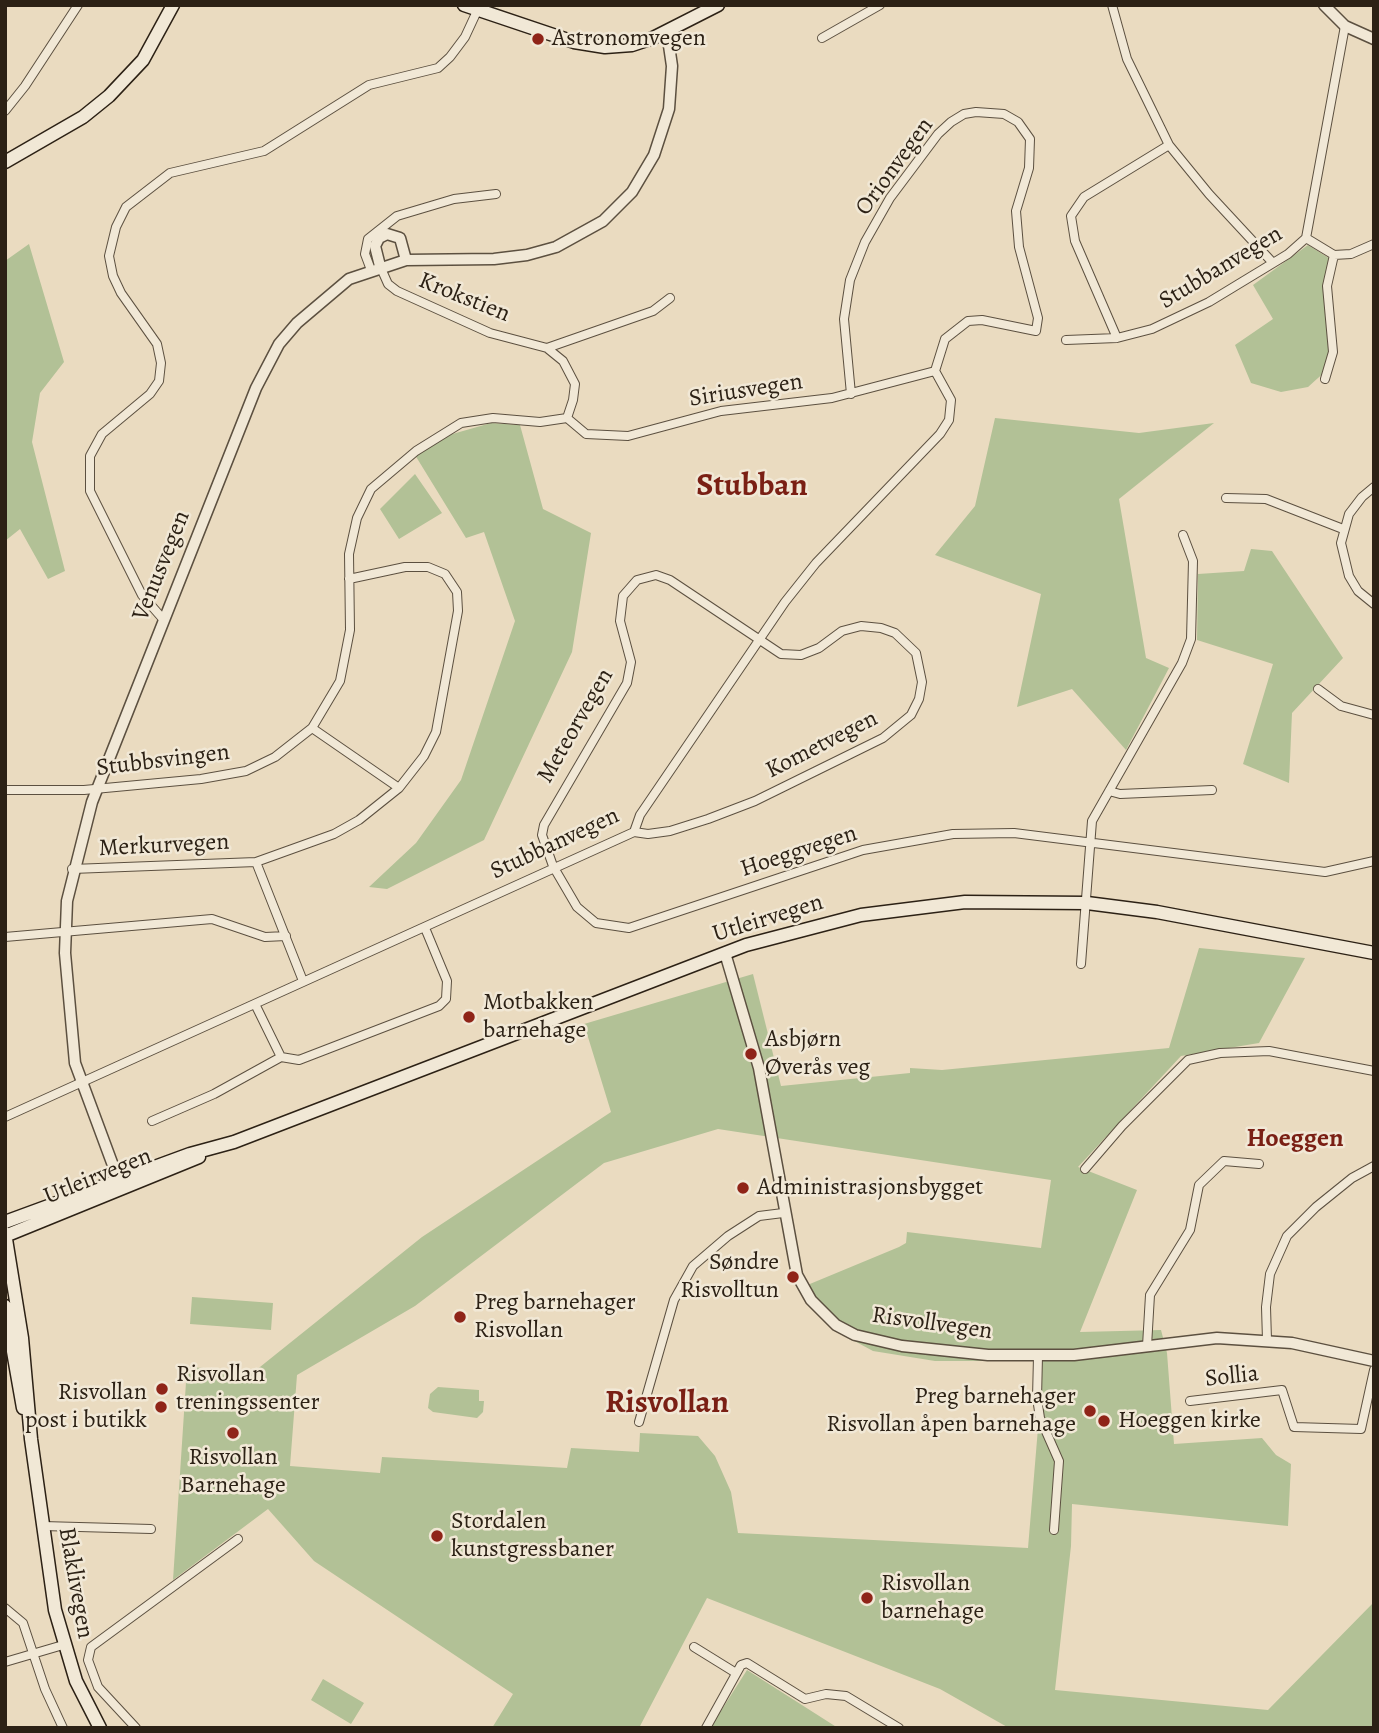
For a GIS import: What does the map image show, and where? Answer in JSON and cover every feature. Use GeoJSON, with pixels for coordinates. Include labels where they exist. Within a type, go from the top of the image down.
{"type":"FeatureCollection","features":[{"type":"Feature","properties":{"kind":"main road"},"geometry":{"type":"LineString","coordinates":[[5,162],[83,117],[109,96],[143,60],[173,5]]}},
{"type":"Feature","properties":{"kind":"main road"},"geometry":{"type":"LineString","coordinates":[[464,5],[593,46],[632,45],[667,32],[718,5]]}},
{"type":"Feature","properties":{"kind":"main road","name":"Utleirvegen"},"geometry":{"type":"LineString","coordinates":[[6,1232],[120,1185],[193,1161],[205,1152],[725,953],[807,928],[891,910],[993,900],[1087,903],[1157,912],[1374,953]]}},
{"type":"Feature","properties":{"kind":"main road","name":"Blaklivegen"},"geometry":{"type":"LineString","coordinates":[[6,1232],[29,1391],[31,1438],[55,1610],[76,1681],[100,1728]]}},
{"type":"Feature","properties":{"kind":"main road","name":"Blaklivegen"},"geometry":{"type":"LineString","coordinates":[[5,1306],[22,1405],[31,1438]]}},
{"type":"Feature","properties":{"kind":"street"},"geometry":{"type":"LineString","coordinates":[[5,111],[25,86],[78,5]]}},
{"type":"Feature","properties":{"kind":"street"},"geometry":{"type":"LineString","coordinates":[[822,38],[880,5]]}},
{"type":"Feature","properties":{"kind":"street"},"geometry":{"type":"LineString","coordinates":[[1112,5],[1131,68],[1170,145],[1209,194],[1273,264]]}},
{"type":"Feature","properties":{"kind":"street"},"geometry":{"type":"LineString","coordinates":[[1324,5],[1345,26],[1374,39]]}},
{"type":"Feature","properties":{"kind":"street"},"geometry":{"type":"LineString","coordinates":[[163,619],[153,611],[136,585],[90,491],[90,456],[102,434],[150,394],[159,381],[161,363],[157,344],[121,293],[113,276],[109,257],[116,227],[126,207],[170,173],[264,151],[369,85],[438,68],[465,37],[478,9]]}},
{"type":"Feature","properties":{"kind":"street","name":"Stubbanvegen"},"geometry":{"type":"LineString","coordinates":[[1066,341],[1117,338],[1152,329],[1181,316],[1273,264],[1306,238],[1345,26]]}},
{"type":"Feature","properties":{"kind":"street","name":"Venusvegen"},"geometry":{"type":"LineString","coordinates":[[120,1185],[73,1052],[64,933],[72,869],[99,787],[163,619],[256,388],[279,344],[297,323],[349,279],[406,260],[494,259],[527,255],[556,247],[603,221],[632,192],[654,155],[669,109],[672,66],[667,32]]}},
{"type":"Feature","properties":{"kind":"street","name":"Orionvegen"},"geometry":{"type":"LineString","coordinates":[[851,394],[844,319],[850,280],[865,242],[890,198],[938,134],[964,114],[1004,114],[1018,122],[1030,139],[1030,168],[1016,211],[1019,247],[1038,318],[1036,331],[982,320],[968,321],[945,339],[934,371]]}},
{"type":"Feature","properties":{"kind":"street"},"geometry":{"type":"LineString","coordinates":[[1117,338],[1074,241],[1071,216],[1084,197],[1170,145]]}},
{"type":"Feature","properties":{"kind":"street"},"geometry":{"type":"LineString","coordinates":[[376,268],[365,254],[368,239],[397,216],[454,199],[496,194]]}},
{"type":"Feature","properties":{"kind":"street"},"geometry":{"type":"LineString","coordinates":[[376,268],[375,246],[379,238],[387,234],[400,239],[406,260]]}},
{"type":"Feature","properties":{"kind":"street"},"geometry":{"type":"LineString","coordinates":[[1306,238],[1334,255],[1360,252],[1374,244]]}},
{"type":"Feature","properties":{"kind":"street"},"geometry":{"type":"LineString","coordinates":[[1325,379],[1331,368],[1333,352],[1327,286],[1334,255]]}},
{"type":"Feature","properties":{"kind":"street","name":"Krokstien"},"geometry":{"type":"LineString","coordinates":[[376,268],[388,284],[432,309],[490,333],[547,348]]}},
{"type":"Feature","properties":{"kind":"street"},"geometry":{"type":"LineString","coordinates":[[547,348],[653,311],[670,298]]}},
{"type":"Feature","properties":{"kind":"street"},"geometry":{"type":"LineString","coordinates":[[547,348],[563,361],[573,377],[573,400],[567,418]]}},
{"type":"Feature","properties":{"kind":"street","name":"Stubbanvegen"},"geometry":{"type":"LineString","coordinates":[[5,1117],[425,928],[553,866],[634,832],[640,815],[758,639],[817,563],[940,434],[949,420],[951,400],[934,371]]}},
{"type":"Feature","properties":{"kind":"street","name":"Siriusvegen"},"geometry":{"type":"LineString","coordinates":[[567,418],[586,434],[628,436],[721,411],[851,394],[934,371]]}},
{"type":"Feature","properties":{"kind":"street","name":"Stubbsvingen"},"geometry":{"type":"LineString","coordinates":[[5,790],[99,787],[201,779],[246,771],[275,757],[312,728],[331,701],[345,667],[350,630],[349,554],[357,518],[371,489],[416,451],[461,423],[493,418],[540,422],[567,418]]}},
{"type":"Feature","properties":{"kind":"street"},"geometry":{"type":"LineString","coordinates":[[1374,487],[1357,502],[1343,529],[1342,551],[1346,570],[1358,591],[1374,604]]}},
{"type":"Feature","properties":{"kind":"street"},"geometry":{"type":"LineString","coordinates":[[1226,498],[1266,499],[1343,529]]}},
{"type":"Feature","properties":{"kind":"street"},"geometry":{"type":"LineString","coordinates":[[1080,964],[1092,821],[1182,663],[1191,639],[1194,623],[1193,561],[1183,535]]}},
{"type":"Feature","properties":{"kind":"street","name":"Merkurvegen"},"geometry":{"type":"LineString","coordinates":[[72,869],[256,862],[334,834],[359,820],[399,788],[424,756],[436,732],[458,611],[457,592],[445,574],[428,567],[405,567],[349,579]]}},
{"type":"Feature","properties":{"kind":"street","name":"Meteorvegen"},"geometry":{"type":"LineString","coordinates":[[553,866],[542,835],[547,815],[630,673],[629,653],[619,615],[627,590],[643,577],[662,577],[758,639]]}},
{"type":"Feature","properties":{"kind":"street","name":"Kometvegen"},"geometry":{"type":"LineString","coordinates":[[634,832],[648,834],[670,831],[755,801],[883,738],[911,715],[919,699],[921,668],[916,653],[895,633],[861,626],[842,631],[819,648],[792,656],[781,654],[758,639]]}},
{"type":"Feature","properties":{"kind":"street"},"geometry":{"type":"LineString","coordinates":[[1318,689],[1341,706],[1374,715]]}},
{"type":"Feature","properties":{"kind":"street"},"geometry":{"type":"LineString","coordinates":[[312,728],[399,788]]}},
{"type":"Feature","properties":{"kind":"street"},"geometry":{"type":"LineString","coordinates":[[1109,791],[1120,794],[1212,790]]}},
{"type":"Feature","properties":{"kind":"street","name":"Hoeggvegen"},"geometry":{"type":"LineString","coordinates":[[553,866],[583,914],[606,926],[629,928],[837,858],[900,841],[953,834],[1014,833],[1303,870],[1339,870],[1374,861]]}},
{"type":"Feature","properties":{"kind":"street","name":"Merkurvegen"},"geometry":{"type":"LineString","coordinates":[[256,862],[303,981]]}},
{"type":"Feature","properties":{"kind":"street"},"geometry":{"type":"LineString","coordinates":[[5,937],[212,919],[274,939],[286,936]]}},
{"type":"Feature","properties":{"kind":"street"},"geometry":{"type":"LineString","coordinates":[[152,1122],[214,1094],[281,1057],[299,1060],[306,1058],[439,1006],[446,999],[447,981],[425,928]]}},
{"type":"Feature","properties":{"kind":"street","name":"Risvollvegen"},"geometry":{"type":"LineString","coordinates":[[725,953],[759,1068],[783,1213],[797,1275],[811,1300],[836,1325],[855,1335],[902,1346],[972,1354],[1038,1356],[1217,1338],[1267,1340],[1374,1361]]}},
{"type":"Feature","properties":{"kind":"street"},"geometry":{"type":"LineString","coordinates":[[255,1004],[281,1057]]}},
{"type":"Feature","properties":{"kind":"street"},"geometry":{"type":"LineString","coordinates":[[1085,1169],[1122,1126],[1188,1060],[1220,1053],[1269,1051],[1374,1071]]}},
{"type":"Feature","properties":{"kind":"street"},"geometry":{"type":"LineString","coordinates":[[1147,1346],[1150,1295],[1190,1230],[1199,1185],[1224,1161],[1259,1164]]}},
{"type":"Feature","properties":{"kind":"street"},"geometry":{"type":"LineString","coordinates":[[1267,1340],[1266,1307],[1270,1274],[1287,1236],[1316,1207],[1352,1178],[1374,1166]]}},
{"type":"Feature","properties":{"kind":"street"},"geometry":{"type":"LineString","coordinates":[[639,1422],[674,1300],[693,1266],[728,1236],[759,1216],[783,1213]]}},
{"type":"Feature","properties":{"kind":"street"},"geometry":{"type":"LineString","coordinates":[[1038,1356],[1037,1398],[1040,1418],[1059,1461],[1054,1530]]}},
{"type":"Feature","properties":{"kind":"street","name":"Sollia"},"geometry":{"type":"LineString","coordinates":[[1190,1401],[1282,1390],[1294,1427],[1361,1429],[1374,1370]]}},
{"type":"Feature","properties":{"kind":"street"},"geometry":{"type":"LineString","coordinates":[[43,1526],[151,1529]]}},
{"type":"Feature","properties":{"kind":"street"},"geometry":{"type":"LineString","coordinates":[[136,1728],[98,1686],[88,1660],[92,1647],[238,1539]]}},
{"type":"Feature","properties":{"kind":"street"},"geometry":{"type":"LineString","coordinates":[[5,1608],[15,1613],[23,1623],[32,1653],[63,1728]]}},
{"type":"Feature","properties":{"kind":"street"},"geometry":{"type":"LineString","coordinates":[[5,1662],[64,1645]]}},
{"type":"Feature","properties":{"kind":"street"},"geometry":{"type":"LineString","coordinates":[[694,1647],[736,1673]]}},
{"type":"Feature","properties":{"kind":"street"},"geometry":{"type":"LineString","coordinates":[[706,1728],[741,1665],[747,1663],[805,1699],[826,1694],[846,1696],[899,1728]]}},
{"type":"Feature","properties":{"kind":"green space"},"geometry":{"type":"Polygon","coordinates":[[[29,244],[64,362],[40,393],[32,442],[65,571],[48,579],[20,529],[5,541],[5,261],[29,244]]]}},
{"type":"Feature","properties":{"kind":"green space"},"geometry":{"type":"Polygon","coordinates":[[[1308,245],[1332,260],[1325,289],[1332,347],[1328,369],[1308,387],[1281,392],[1251,383],[1235,345],[1273,319],[1253,285],[1308,245]]]}},
{"type":"Feature","properties":{"kind":"green space"},"geometry":{"type":"Polygon","coordinates":[[[995,418],[1139,433],[1214,423],[1119,499],[1146,658],[1169,668],[1126,750],[1072,689],[1017,707],[1041,594],[935,555],[975,506],[995,418]]]}},
{"type":"Feature","properties":{"kind":"green space"},"geometry":{"type":"Polygon","coordinates":[[[491,423],[520,425],[543,509],[591,533],[572,652],[484,840],[387,889],[369,887],[416,843],[461,780],[515,621],[484,532],[466,538],[415,455],[449,435],[491,423]]]}},
{"type":"Feature","properties":{"kind":"green space"},"geometry":{"type":"Polygon","coordinates":[[[415,474],[442,513],[399,539],[380,509],[415,474]]]}},
{"type":"Feature","properties":{"kind":"green space"},"geometry":{"type":"Polygon","coordinates":[[[1251,549],[1272,551],[1343,658],[1292,713],[1289,783],[1243,764],[1273,664],[1197,640],[1198,574],[1244,571],[1251,549]]]}},
{"type":"Feature","properties":{"kind":"green space"},"geometry":{"type":"Polygon","coordinates":[[[1199,948],[1305,958],[1259,1043],[1181,1056],[1078,1167],[1137,1190],[1080,1332],[1161,1330],[1167,1353],[1174,1444],[1262,1438],[1276,1455],[1291,1464],[1288,1526],[1072,1504],[1071,1546],[1055,1690],[1268,1710],[1374,1602],[1374,1728],[1009,1728],[940,1689],[707,1598],[639,1728],[492,1728],[513,1694],[314,1561],[268,1509],[173,1580],[187,1367],[255,1371],[422,1237],[611,1112],[584,1024],[753,974],[781,1086],[910,1073],[910,1068],[942,1070],[1169,1048],[1199,948]],[[718,1129],[604,1163],[415,1306],[297,1375],[290,1466],[380,1473],[382,1457],[567,1468],[571,1448],[639,1452],[640,1433],[698,1436],[715,1456],[731,1492],[738,1533],[1028,1548],[1039,1416],[1036,1361],[935,1361],[873,1351],[834,1330],[805,1286],[899,1247],[906,1243],[907,1232],[1041,1248],[1051,1180],[718,1129]]]}},
{"type":"Feature","properties":{"kind":"green space"},"geometry":{"type":"Polygon","coordinates":[[[192,1297],[273,1303],[271,1330],[190,1324],[192,1297]]]}},
{"type":"Feature","properties":{"kind":"green space"},"geometry":{"type":"Polygon","coordinates":[[[438,1387],[479,1390],[479,1401],[484,1401],[483,1412],[477,1418],[433,1412],[428,1408],[430,1394],[438,1387]]]}},
{"type":"Feature","properties":{"kind":"green space"},"geometry":{"type":"Polygon","coordinates":[[[747,1670],[838,1728],[710,1728],[747,1670]]]}},
{"type":"Feature","properties":{"kind":"green space"},"geometry":{"type":"Polygon","coordinates":[[[323,1679],[364,1703],[351,1724],[311,1700],[323,1679]]]}},
{"type":"Feature","properties":{"kind":"place","name":"Astronomvegen"},"geometry":{"type":"Point","coordinates":[538,39]}},
{"type":"Feature","properties":{"kind":"place","name":"Motbakken barnehage"},"geometry":{"type":"Point","coordinates":[469,1017]}},
{"type":"Feature","properties":{"kind":"place","name":"Asbjørn Øverås veg"},"geometry":{"type":"Point","coordinates":[751,1054]}},
{"type":"Feature","properties":{"kind":"place","name":"Administrasjonsbygget"},"geometry":{"type":"Point","coordinates":[743,1188]}},
{"type":"Feature","properties":{"kind":"place","name":"Søndre Risvolltun"},"geometry":{"type":"Point","coordinates":[793,1277]}},
{"type":"Feature","properties":{"kind":"place","name":"Preg barnehager Risvollan"},"geometry":{"type":"Point","coordinates":[460,1317]}},
{"type":"Feature","properties":{"kind":"place","name":"Risvollan treningssenter"},"geometry":{"type":"Point","coordinates":[162,1389]}},
{"type":"Feature","properties":{"kind":"place","name":"Risvollan post i butikk"},"geometry":{"type":"Point","coordinates":[161,1407]}},
{"type":"Feature","properties":{"kind":"place","name":"Preg barnehager Risvollan åpen barnehage"},"geometry":{"type":"Point","coordinates":[1090,1411]}},
{"type":"Feature","properties":{"kind":"place","name":"Hoeggen kirke"},"geometry":{"type":"Point","coordinates":[1104,1421]}},
{"type":"Feature","properties":{"kind":"place","name":"Risvollan Barnehage"},"geometry":{"type":"Point","coordinates":[233,1433]}},
{"type":"Feature","properties":{"kind":"place","name":"Stordalen kunstgressbaner"},"geometry":{"type":"Point","coordinates":[437,1536]}},
{"type":"Feature","properties":{"kind":"place","name":"Risvollan barnehage"},"geometry":{"type":"Point","coordinates":[867,1598]}},
{"type":"Feature","properties":{"kind":"district","name":"Stubban"},"geometry":{"type":"Point","coordinates":[752,487]}},
{"type":"Feature","properties":{"kind":"district","name":"Hoeggen"},"geometry":{"type":"Point","coordinates":[1295,1140]}},
{"type":"Feature","properties":{"kind":"district","name":"Risvollan"},"geometry":{"type":"Point","coordinates":[667,1404]}}]}
